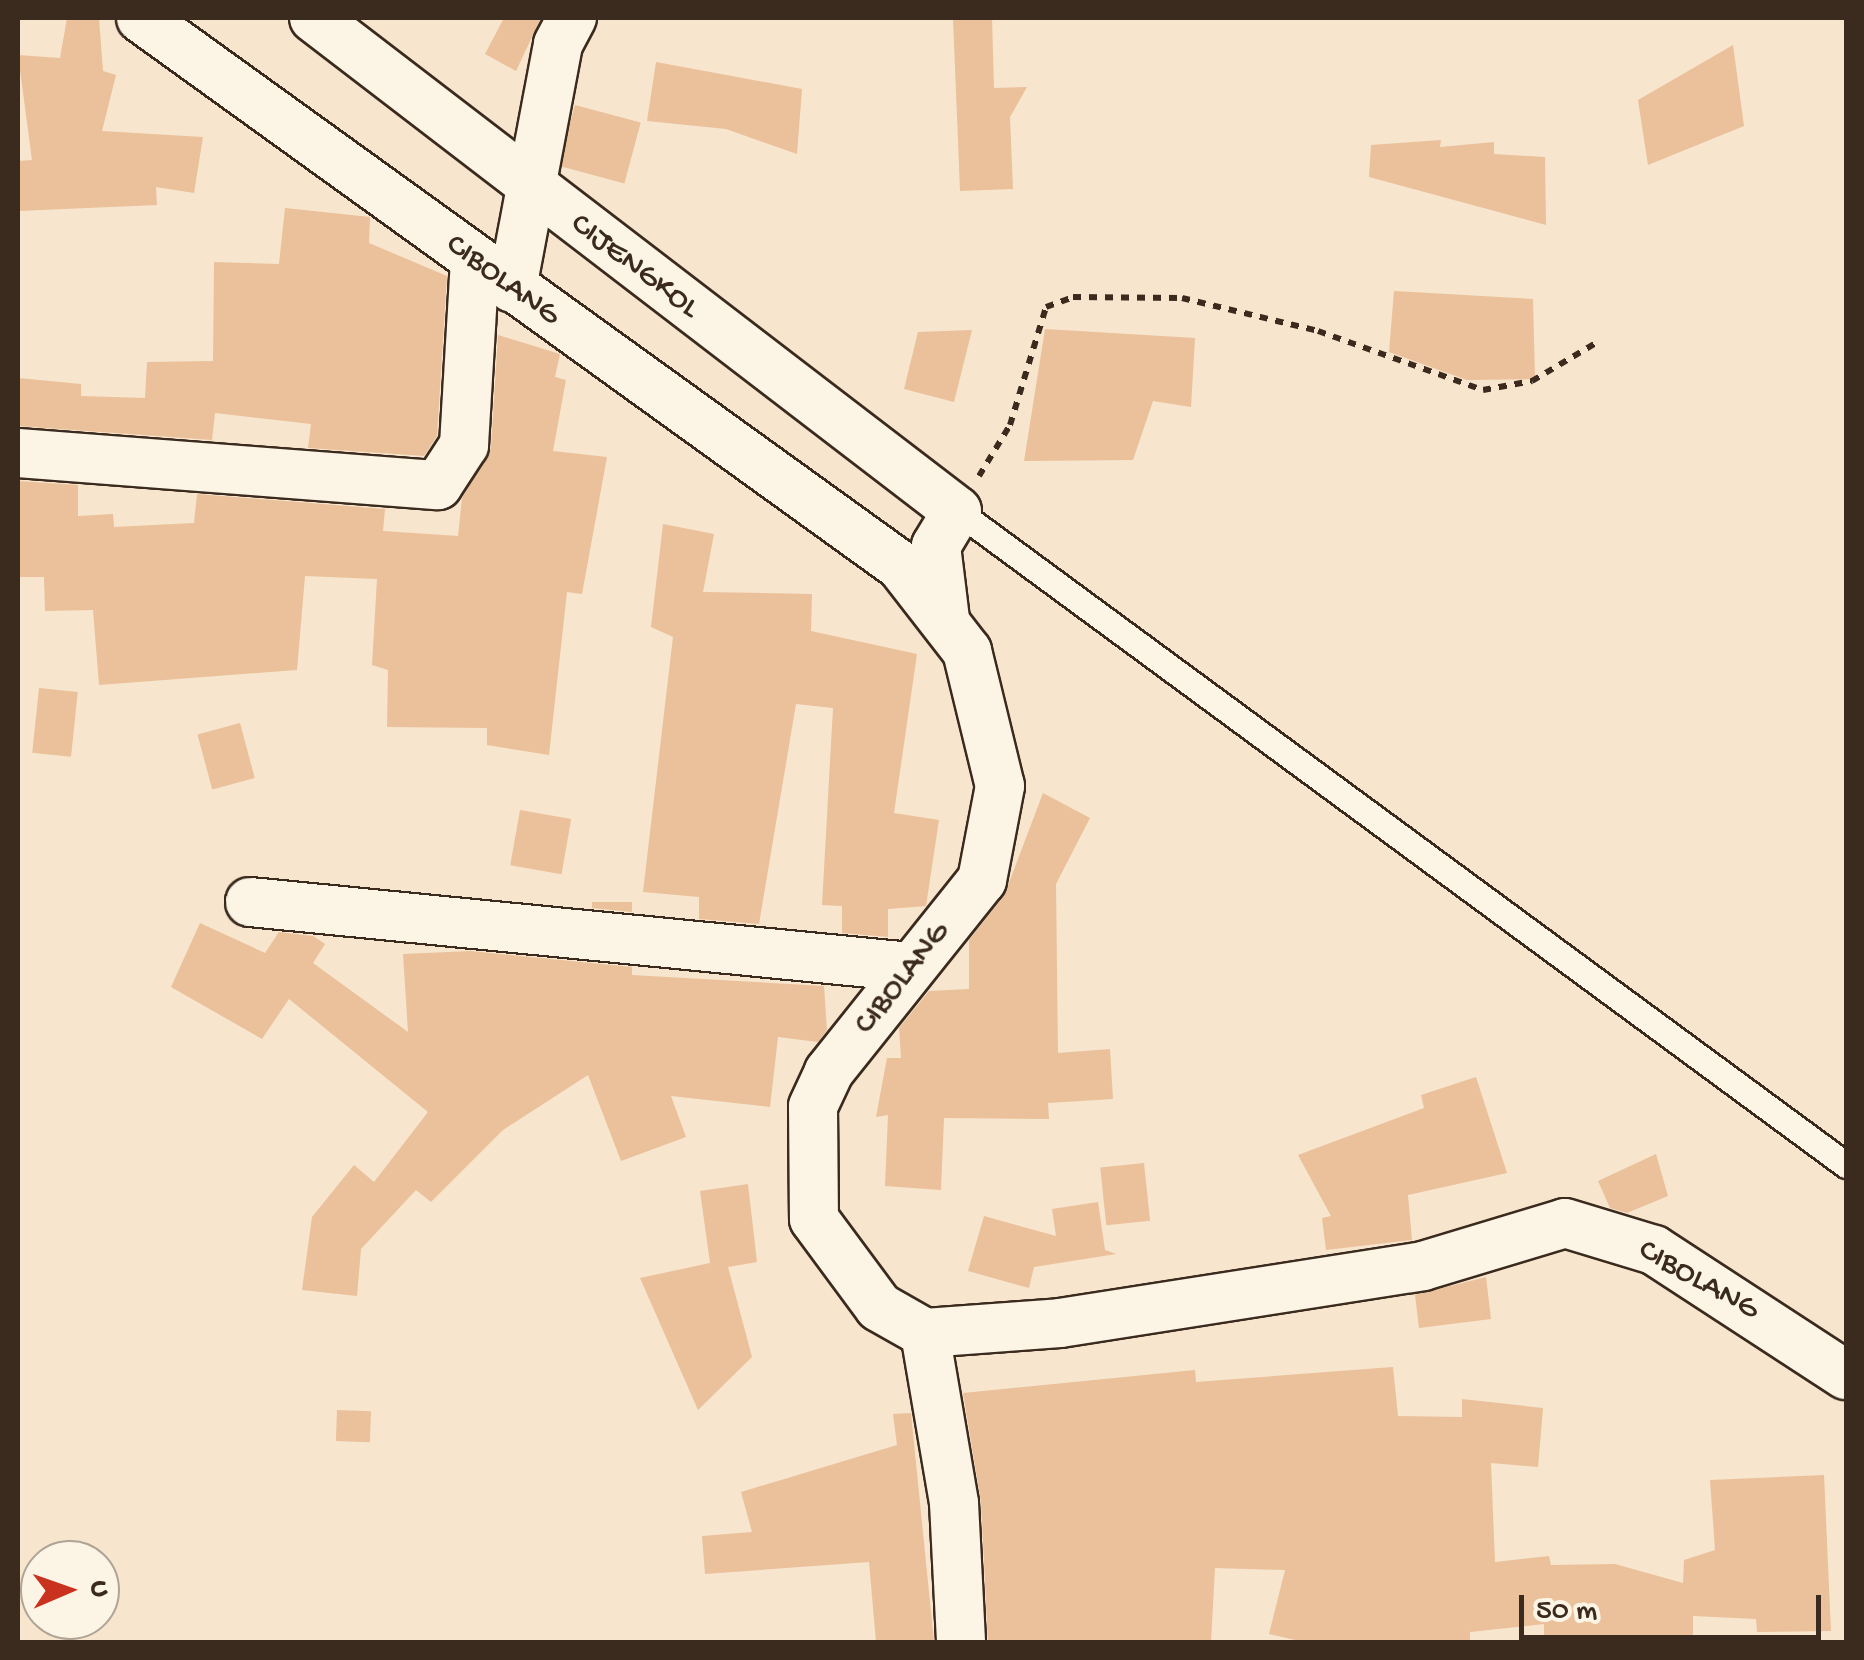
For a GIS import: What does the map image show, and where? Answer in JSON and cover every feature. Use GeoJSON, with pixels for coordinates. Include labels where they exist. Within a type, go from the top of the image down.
{"type":"FeatureCollection","features":[{"type":"Feature","properties":{"kind":"street","name":"CIBOLANG"},"geometry":{"type":"LineString","coordinates":[[140,18],[900,566],[945,621],[979,687],[1000,786],[982,880],[829,1072],[813,1108],[814,1219],[834,1258],[879,1307],[925,1333],[1285,1292],[1423,1266],[1564,1223],[1654,1250],[1846,1375]]}},
{"type":"Feature","properties":{"kind":"street","name":"CIJENGKOL"},"geometry":{"type":"LineString","coordinates":[[314,18],[529,187],[957,512]]}},
{"type":"Feature","properties":{"kind":"street"},"geometry":{"type":"LineString","coordinates":[[18,453],[438,485],[464,445],[493,274],[529,187],[572,18]]}},
{"type":"Feature","properties":{"kind":"street"},"geometry":{"type":"LineString","coordinates":[[945,621],[936,546],[957,512]]}},
{"type":"Feature","properties":{"kind":"street"},"geometry":{"type":"LineString","coordinates":[[250,902],[911,967]]}},
{"type":"Feature","properties":{"kind":"street"},"geometry":{"type":"LineString","coordinates":[[925,1333],[954,1504],[961,1642]]}},
{"type":"Feature","properties":{"kind":"lane"},"geometry":{"type":"LineString","coordinates":[[957,512],[1846,1165]]}},
{"type":"Feature","properties":{"kind":"path"},"geometry":{"type":"LineString","coordinates":[[957,512],[1010,425],[1046,307],[1073,297],[1182,298],[1318,332],[1484,390],[1532,381],[1598,341]]}},
{"type":"Feature","properties":{"kind":"building"},"geometry":{"type":"Polygon","coordinates":[[[67,18],[99,18],[103,71],[116,75],[102,131],[203,137],[194,193],[156,187],[157,205],[18,211],[18,161],[32,160],[18,55],[60,58],[67,18]]]}},
{"type":"Feature","properties":{"kind":"building"},"geometry":{"type":"Polygon","coordinates":[[[504,18],[541,18],[516,71],[485,54],[504,18]]]}},
{"type":"Feature","properties":{"kind":"building"},"geometry":{"type":"Polygon","coordinates":[[[953,18],[992,18],[994,88],[1027,87],[1010,117],[1013,189],[960,191],[953,18]]]}},
{"type":"Feature","properties":{"kind":"building"},"geometry":{"type":"Polygon","coordinates":[[[1733,45],[1744,126],[1648,165],[1638,100],[1733,45]]]}},
{"type":"Feature","properties":{"kind":"building"},"geometry":{"type":"Polygon","coordinates":[[[656,62],[802,89],[797,154],[726,129],[647,121],[656,62]]]}},
{"type":"Feature","properties":{"kind":"building"},"geometry":{"type":"Polygon","coordinates":[[[575,105],[641,123],[624,183],[559,166],[575,105]]]}},
{"type":"Feature","properties":{"kind":"building"},"geometry":{"type":"Polygon","coordinates":[[[1441,140],[1440,147],[1494,142],[1494,154],[1545,157],[1546,225],[1369,177],[1371,145],[1441,140]]]}},
{"type":"Feature","properties":{"kind":"building"},"geometry":{"type":"Polygon","coordinates":[[[285,208],[370,217],[369,243],[447,276],[437,436],[424,456],[308,448],[311,424],[215,413],[212,440],[18,426],[18,378],[81,384],[81,396],[145,398],[147,362],[213,361],[214,262],[279,264],[285,208]]]}},
{"type":"Feature","properties":{"kind":"building"},"geometry":{"type":"Polygon","coordinates":[[[1394,291],[1533,299],[1535,379],[1467,380],[1389,352],[1394,291]]]}},
{"type":"Feature","properties":{"kind":"building"},"geometry":{"type":"Polygon","coordinates":[[[1045,329],[1195,338],[1191,407],[1153,401],[1133,460],[1024,461],[1045,329]]]}},
{"type":"Feature","properties":{"kind":"building"},"geometry":{"type":"Polygon","coordinates":[[[972,330],[954,402],[904,389],[918,332],[972,330]]]}},
{"type":"Feature","properties":{"kind":"building"},"geometry":{"type":"Polygon","coordinates":[[[498,335],[560,354],[555,377],[566,380],[553,451],[607,457],[582,594],[567,592],[549,755],[487,745],[487,728],[387,727],[388,670],[372,665],[377,579],[305,576],[297,670],[99,685],[93,610],[45,611],[44,577],[20,577],[18,481],[78,485],[78,516],[113,514],[114,527],[194,523],[197,494],[385,509],[383,531],[458,536],[462,498],[491,448],[498,335]]]}},
{"type":"Feature","properties":{"kind":"building"},"geometry":{"type":"Polygon","coordinates":[[[663,524],[714,534],[703,592],[812,594],[811,631],[917,654],[894,813],[939,820],[926,906],[888,909],[888,937],[842,933],[842,906],[822,905],[833,708],[796,704],[759,924],[699,919],[699,897],[643,892],[673,637],[651,627],[663,524]]]}},
{"type":"Feature","properties":{"kind":"building"},"geometry":{"type":"Polygon","coordinates":[[[39,688],[78,692],[71,757],[32,753],[39,688]]]}},
{"type":"Feature","properties":{"kind":"building"},"geometry":{"type":"Polygon","coordinates":[[[240,723],[255,778],[212,789],[197,734],[240,723]]]}},
{"type":"Feature","properties":{"kind":"building"},"geometry":{"type":"Polygon","coordinates":[[[1043,793],[1090,818],[1056,884],[1058,1053],[1110,1049],[1113,1099],[1048,1103],[1049,1119],[944,1118],[941,1190],[885,1186],[888,1115],[876,1117],[887,1058],[901,1058],[899,1028],[929,991],[969,989],[969,940],[1004,896],[1043,793]]]}},
{"type":"Feature","properties":{"kind":"building"},"geometry":{"type":"Polygon","coordinates":[[[520,810],[571,819],[561,874],[510,865],[520,810]]]}},
{"type":"Feature","properties":{"kind":"building"},"geometry":{"type":"Polygon","coordinates":[[[592,902],[632,902],[632,912],[592,908],[592,902]]]}},
{"type":"Feature","properties":{"kind":"building"},"geometry":{"type":"Polygon","coordinates":[[[200,923],[265,953],[279,932],[313,936],[325,944],[313,963],[408,1032],[403,954],[471,951],[632,967],[632,975],[824,986],[827,1030],[818,1042],[778,1037],[770,1107],[671,1096],[686,1137],[621,1161],[588,1075],[503,1130],[431,1202],[416,1190],[361,1249],[357,1296],[302,1290],[312,1217],[354,1165],[374,1182],[428,1112],[289,999],[262,1039],[171,987],[200,923]]]}},
{"type":"Feature","properties":{"kind":"building"},"geometry":{"type":"Polygon","coordinates":[[[1476,1077],[1507,1173],[1408,1195],[1412,1240],[1326,1250],[1322,1218],[1331,1216],[1298,1155],[1424,1108],[1421,1095],[1476,1077]]]}},
{"type":"Feature","properties":{"kind":"building"},"geometry":{"type":"Polygon","coordinates":[[[1656,1154],[1668,1196],[1627,1213],[1610,1208],[1598,1181],[1656,1154]]]}},
{"type":"Feature","properties":{"kind":"building"},"geometry":{"type":"Polygon","coordinates":[[[1144,1163],[1150,1221],[1106,1225],[1100,1168],[1144,1163]]]}},
{"type":"Feature","properties":{"kind":"building"},"geometry":{"type":"Polygon","coordinates":[[[748,1184],[757,1262],[728,1267],[752,1357],[698,1410],[640,1278],[710,1263],[700,1191],[748,1184]]]}},
{"type":"Feature","properties":{"kind":"building"},"geometry":{"type":"Polygon","coordinates":[[[1098,1202],[1105,1250],[1116,1254],[1034,1267],[1029,1288],[968,1271],[984,1216],[1056,1236],[1052,1209],[1098,1202]]]}},
{"type":"Feature","properties":{"kind":"building"},"geometry":{"type":"Polygon","coordinates":[[[1486,1277],[1491,1319],[1419,1328],[1415,1295],[1486,1277]]]}},
{"type":"Feature","properties":{"kind":"building"},"geometry":{"type":"Polygon","coordinates":[[[1393,1367],[1398,1416],[1462,1417],[1462,1399],[1543,1408],[1538,1467],[1491,1463],[1495,1562],[1549,1556],[1551,1565],[1615,1564],[1683,1583],[1684,1560],[1715,1550],[1710,1480],[1824,1475],[1831,1631],[1757,1632],[1756,1619],[1693,1616],[1693,1642],[1544,1642],[1544,1624],[1470,1632],[1470,1642],[1304,1642],[1269,1634],[1285,1570],[1215,1568],[1211,1642],[988,1642],[981,1502],[963,1393],[1195,1370],[1196,1382],[1393,1367]]]}},
{"type":"Feature","properties":{"kind":"building"},"geometry":{"type":"Polygon","coordinates":[[[337,1410],[371,1411],[370,1442],[336,1441],[337,1410]]]}},
{"type":"Feature","properties":{"kind":"building"},"geometry":{"type":"Polygon","coordinates":[[[911,1413],[934,1642],[876,1642],[869,1562],[705,1574],[702,1536],[752,1532],[741,1492],[897,1445],[893,1414],[911,1413]]]}}]}
